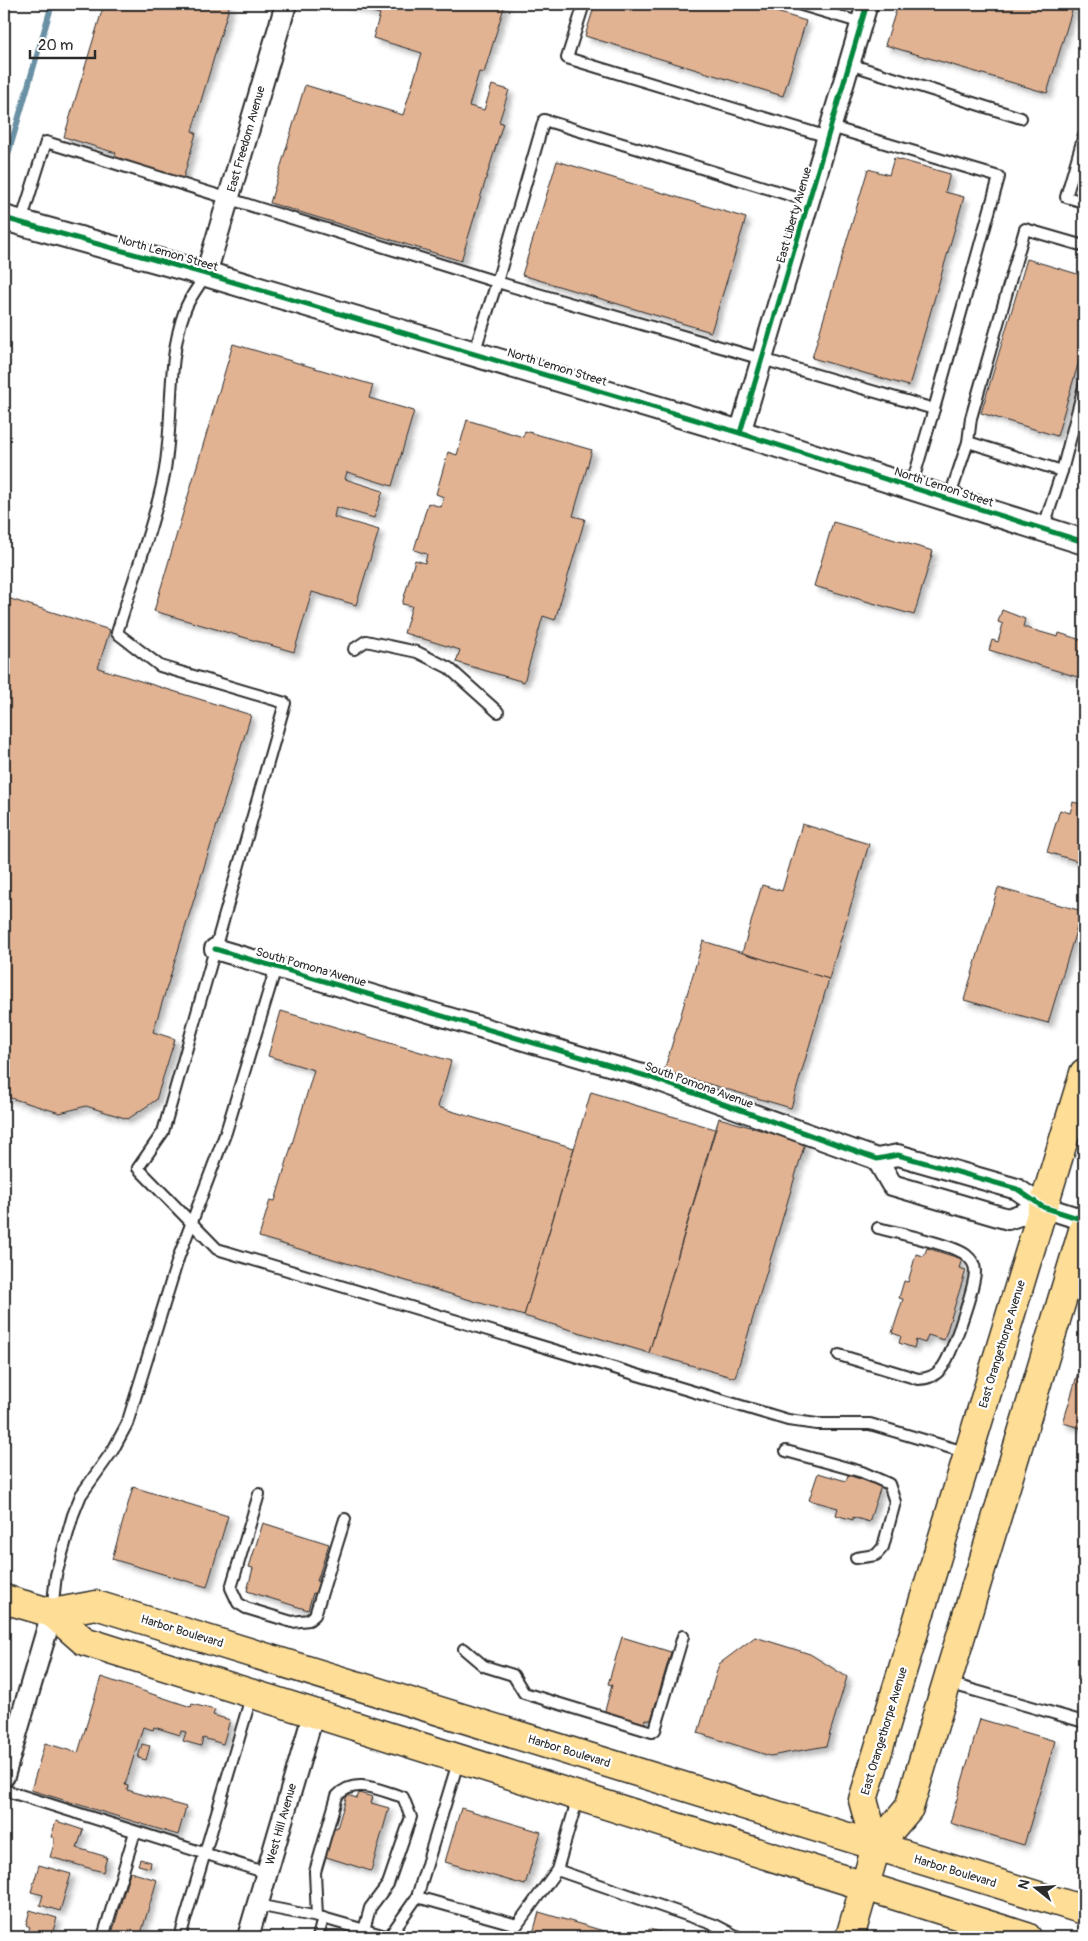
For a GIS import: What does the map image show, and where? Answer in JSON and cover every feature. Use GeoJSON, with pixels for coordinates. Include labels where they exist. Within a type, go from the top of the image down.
{"type":"FeatureCollection","features":[{"type":"Feature","properties":{"kind":"main road","name":"East Orangethorpe Avenue"},"geometry":{"type":"LineString","coordinates":[[876,1847],[863,1800],[1084,1073]]}},
{"type":"Feature","properties":{"kind":"main road"},"geometry":{"type":"LineString","coordinates":[[850,1937],[876,1847],[909,1808],[1084,1227]]}},
{"type":"Feature","properties":{"kind":"main road","name":"Harbor Boulevard"},"geometry":{"type":"LineString","coordinates":[[4,1599],[52,1614],[84,1641],[314,1712],[864,1888],[1026,1937]]}},
{"type":"Feature","properties":{"kind":"main road","name":"Harbor Boulevard"},"geometry":{"type":"LineString","coordinates":[[52,1614],[96,1605],[1084,1910]]}},
{"type":"Feature","properties":{"kind":"main road"},"geometry":{"type":"LineString","coordinates":[[314,1712],[332,1702],[346,1701],[443,1726],[463,1718]]}},
{"type":"Feature","properties":{"kind":"street","name":"East Freedom Avenue"},"geometry":{"type":"LineString","coordinates":[[206,274],[286,4]]}},
{"type":"Feature","properties":{"kind":"street","name":"East Liberty Avenue"},"geometry":{"type":"LineString","coordinates":[[740,433],[867,4]]}},
{"type":"Feature","properties":{"kind":"street","name":"North Lemon Street"},"geometry":{"type":"LineString","coordinates":[[12,220],[206,274],[474,353],[740,433],[1084,542]]}},
{"type":"Feature","properties":{"kind":"street","name":"South Pomona Avenue"},"geometry":{"type":"LineString","coordinates":[[215,949],[646,1076],[877,1159],[898,1155],[1017,1190],[1043,1207],[1084,1220]]}},
{"type":"Feature","properties":{"kind":"street"},"geometry":{"type":"LineString","coordinates":[[877,1159],[892,1185],[1008,1219],[1043,1207]]}},
{"type":"Feature","properties":{"kind":"street"},"geometry":{"type":"LineString","coordinates":[[4,1776],[52,1614]]}},
{"type":"Feature","properties":{"kind":"street","name":"West Hill Avenue"},"geometry":{"type":"LineString","coordinates":[[248,1937],[314,1712]]}},
{"type":"Feature","properties":{"kind":"lane"},"geometry":{"type":"LineString","coordinates":[[584,4],[567,58],[829,132],[999,177],[911,486]]}},
{"type":"Feature","properties":{"kind":"lane"},"geometry":{"type":"LineString","coordinates":[[798,4],[862,23]]}},
{"type":"Feature","properties":{"kind":"lane"},"geometry":{"type":"LineString","coordinates":[[849,64],[1021,118]]}},
{"type":"Feature","properties":{"kind":"lane"},"geometry":{"type":"LineString","coordinates":[[474,353],[497,282],[544,120],[809,201]]}},
{"type":"Feature","properties":{"kind":"lane"},"geometry":{"type":"LineString","coordinates":[[1084,134],[1066,197],[1084,202]]}},
{"type":"Feature","properties":{"kind":"lane"},"geometry":{"type":"LineString","coordinates":[[12,220],[46,142],[497,282],[934,409]]}},
{"type":"Feature","properties":{"kind":"lane"},"geometry":{"type":"LineString","coordinates":[[949,499],[968,442],[970,418],[1025,230],[1084,246]]}},
{"type":"Feature","properties":{"kind":"lane"},"geometry":{"type":"LineString","coordinates":[[206,274],[185,308],[182,319],[174,373],[168,451],[163,481],[117,633],[160,666],[285,702],[163,1132],[138,1168],[217,1248],[788,1420],[817,1424],[870,1424],[968,1454]]}},
{"type":"Feature","properties":{"kind":"lane"},"geometry":{"type":"LineString","coordinates":[[1043,529],[1062,471],[1084,386]]}},
{"type":"Feature","properties":{"kind":"lane"},"geometry":{"type":"LineString","coordinates":[[968,442],[1062,471]]}},
{"type":"Feature","properties":{"kind":"lane"},"geometry":{"type":"LineString","coordinates":[[354,649],[366,641],[417,652],[449,668],[498,712]]}},
{"type":"Feature","properties":{"kind":"lane"},"geometry":{"type":"LineString","coordinates":[[52,1614],[56,1575],[73,1515],[81,1494],[113,1450],[127,1424],[192,1223],[226,1132],[276,967]]}},
{"type":"Feature","properties":{"kind":"lane"},"geometry":{"type":"LineString","coordinates":[[839,1355],[918,1379],[926,1379],[935,1375],[942,1368],[951,1353],[975,1274],[971,1260],[959,1251],[878,1228]]}},
{"type":"Feature","properties":{"kind":"lane"},"geometry":{"type":"LineString","coordinates":[[786,1451],[862,1472],[889,1484],[895,1502],[883,1548],[876,1555],[856,1558]]}},
{"type":"Feature","properties":{"kind":"lane"},"geometry":{"type":"LineString","coordinates":[[258,1494],[231,1588],[238,1603],[246,1608],[292,1622],[309,1620],[315,1615],[345,1519]]}},
{"type":"Feature","properties":{"kind":"lane"},"geometry":{"type":"LineString","coordinates":[[464,1649],[484,1666],[514,1674],[524,1693],[652,1732],[655,1730],[664,1705],[683,1636]]}},
{"type":"Feature","properties":{"kind":"lane"},"geometry":{"type":"LineString","coordinates":[[947,1683],[1084,1722]]}},
{"type":"Feature","properties":{"kind":"lane"},"geometry":{"type":"LineString","coordinates":[[180,1937],[252,1693]]}},
{"type":"Feature","properties":{"kind":"lane"},"geometry":{"type":"LineString","coordinates":[[257,1905],[320,1917],[389,1937],[417,1897],[459,1758]]}},
{"type":"Feature","properties":{"kind":"lane"},"geometry":{"type":"LineString","coordinates":[[318,1937],[320,1917],[315,1872],[337,1796],[345,1788],[360,1785],[403,1797],[411,1818],[388,1884],[370,1908],[364,1930]]}},
{"type":"Feature","properties":{"kind":"lane"},"geometry":{"type":"LineString","coordinates":[[4,1790],[267,1873]]}},
{"type":"Feature","properties":{"kind":"lane"},"geometry":{"type":"LineString","coordinates":[[417,1897],[517,1925],[557,1870],[578,1796]]}},
{"type":"Feature","properties":{"kind":"lane"},"geometry":{"type":"LineString","coordinates":[[103,1937],[135,1832]]}},
{"type":"Feature","properties":{"kind":"lane"},"geometry":{"type":"LineString","coordinates":[[557,1870],[715,1925],[738,1937]]}},
{"type":"Feature","properties":{"kind":"building"},"geometry":{"type":"Polygon","coordinates":[[[104,4],[230,4],[192,131],[196,133],[183,179],[114,158],[116,153],[64,137],[104,4]]]}},
{"type":"Feature","properties":{"kind":"building"},"geometry":{"type":"Polygon","coordinates":[[[345,4],[505,4],[484,73],[479,72],[469,106],[484,110],[492,85],[509,90],[499,122],[503,123],[461,261],[270,203],[305,85],[403,115],[422,53],[373,38],[380,14],[345,4]]]}},
{"type":"Feature","properties":{"kind":"building"},"geometry":{"type":"Polygon","coordinates":[[[595,4],[750,4],[806,21],[783,96],[585,36],[595,4]]]}},
{"type":"Feature","properties":{"kind":"building"},"geometry":{"type":"Polygon","coordinates":[[[898,4],[1074,4],[1047,93],[885,45],[898,4]]]}},
{"type":"Feature","properties":{"kind":"building"},"geometry":{"type":"Polygon","coordinates":[[[894,158],[950,174],[945,192],[964,197],[909,386],[812,358],[868,169],[889,175],[894,158]]]}},
{"type":"Feature","properties":{"kind":"building"},"geometry":{"type":"Polygon","coordinates":[[[557,161],[746,218],[711,332],[522,275],[557,161]]]}},
{"type":"Feature","properties":{"kind":"building"},"geometry":{"type":"Polygon","coordinates":[[[1027,259],[1084,276],[1084,344],[1057,436],[981,413],[1027,259]]]}},
{"type":"Feature","properties":{"kind":"building"},"geometry":{"type":"Polygon","coordinates":[[[233,344],[373,385],[369,398],[414,411],[392,486],[347,472],[345,479],[383,491],[374,518],[336,507],[334,517],[379,530],[356,605],[312,592],[294,652],[154,611],[233,344]]]}},
{"type":"Feature","properties":{"kind":"building"},"geometry":{"type":"Polygon","coordinates":[[[467,420],[523,437],[525,431],[592,450],[573,516],[585,519],[555,620],[543,616],[524,682],[456,662],[460,650],[404,633],[412,606],[402,604],[415,560],[425,563],[427,554],[414,550],[428,503],[441,507],[444,497],[436,494],[448,452],[457,455],[467,420]]]}},
{"type":"Feature","properties":{"kind":"building"},"geometry":{"type":"Polygon","coordinates":[[[833,522],[933,551],[914,615],[814,586],[833,522]]]}},
{"type":"Feature","properties":{"kind":"building"},"geometry":{"type":"Polygon","coordinates":[[[4,597],[110,630],[98,668],[251,715],[153,1032],[175,1039],[156,1100],[128,1119],[86,1106],[60,1113],[4,1096],[4,597]]]}},
{"type":"Feature","properties":{"kind":"building"},"geometry":{"type":"Polygon","coordinates":[[[1002,610],[1025,619],[1023,627],[1058,637],[1059,633],[1084,641],[1084,679],[989,650],[992,640],[998,642],[1003,624],[998,622],[1002,610]]]}},
{"type":"Feature","properties":{"kind":"building"},"geometry":{"type":"Polygon","coordinates":[[[1073,802],[1084,805],[1084,863],[1047,852],[1060,810],[1070,813],[1073,802]]]}},
{"type":"Feature","properties":{"kind":"building"},"geometry":{"type":"Polygon","coordinates":[[[802,824],[869,844],[829,979],[742,953],[762,885],[782,891],[802,824]]]}},
{"type":"Feature","properties":{"kind":"building"},"geometry":{"type":"Polygon","coordinates":[[[998,888],[1082,911],[1048,1023],[964,1000],[998,888]]]}},
{"type":"Feature","properties":{"kind":"building"},"geometry":{"type":"Polygon","coordinates":[[[703,941],[829,979],[791,1108],[664,1071],[703,941]]]}},
{"type":"Feature","properties":{"kind":"building"},"geometry":{"type":"Polygon","coordinates":[[[281,1011],[451,1061],[438,1107],[574,1148],[524,1316],[259,1237],[270,1200],[275,1201],[314,1070],[268,1056],[281,1011]]]}},
{"type":"Feature","properties":{"kind":"building"},"geometry":{"type":"Polygon","coordinates":[[[591,1092],[715,1129],[649,1353],[524,1316],[591,1092]]]}},
{"type":"Feature","properties":{"kind":"building"},"geometry":{"type":"Polygon","coordinates":[[[719,1118],[805,1143],[735,1378],[649,1353],[719,1118]]]}},
{"type":"Feature","properties":{"kind":"building"},"geometry":{"type":"Polygon","coordinates":[[[927,1248],[962,1259],[959,1268],[966,1270],[944,1340],[928,1335],[925,1343],[916,1340],[914,1348],[899,1343],[901,1336],[892,1333],[903,1299],[899,1298],[904,1281],[908,1282],[916,1254],[924,1256],[927,1248]]]}},
{"type":"Feature","properties":{"kind":"building"},"geometry":{"type":"Polygon","coordinates":[[[1082,1359],[1084,1360],[1084,1429],[1063,1423],[1082,1359]]]}},
{"type":"Feature","properties":{"kind":"building"},"geometry":{"type":"Polygon","coordinates":[[[818,1473],[846,1481],[848,1475],[881,1486],[869,1522],[853,1517],[853,1520],[836,1515],[838,1508],[809,1500],[818,1473]]]}},
{"type":"Feature","properties":{"kind":"building"},"geometry":{"type":"Polygon","coordinates":[[[133,1487],[228,1516],[207,1587],[112,1559],[133,1487]]]}},
{"type":"Feature","properties":{"kind":"building"},"geometry":{"type":"Polygon","coordinates":[[[263,1523],[329,1544],[317,1581],[321,1582],[317,1594],[313,1593],[308,1610],[247,1591],[253,1568],[249,1567],[263,1523]]]}},
{"type":"Feature","properties":{"kind":"building"},"geometry":{"type":"Polygon","coordinates":[[[622,1637],[671,1652],[651,1720],[646,1719],[644,1726],[604,1714],[612,1685],[608,1684],[622,1637]]]}},
{"type":"Feature","properties":{"kind":"building"},"geometry":{"type":"Polygon","coordinates":[[[755,1637],[810,1654],[847,1677],[826,1746],[770,1756],[698,1733],[719,1664],[755,1637]]]}},
{"type":"Feature","properties":{"kind":"building"},"geometry":{"type":"Polygon","coordinates":[[[101,1677],[191,1707],[192,1704],[215,1710],[213,1715],[230,1720],[223,1744],[203,1738],[201,1746],[183,1741],[186,1732],[181,1731],[180,1735],[154,1727],[153,1730],[143,1727],[125,1785],[128,1786],[127,1790],[186,1807],[178,1835],[31,1790],[45,1743],[78,1753],[101,1677]]]}},
{"type":"Feature","properties":{"kind":"building"},"geometry":{"type":"Polygon","coordinates":[[[980,1719],[1055,1741],[1024,1845],[950,1823],[980,1719]]]}},
{"type":"Feature","properties":{"kind":"building"},"geometry":{"type":"Polygon","coordinates":[[[142,1744],[150,1746],[146,1760],[138,1758],[142,1744]]]}},
{"type":"Feature","properties":{"kind":"building"},"geometry":{"type":"Polygon","coordinates":[[[359,1793],[373,1797],[371,1803],[389,1808],[371,1871],[323,1856],[332,1827],[337,1828],[347,1795],[357,1798],[359,1793]]]}},
{"type":"Feature","properties":{"kind":"building"},"geometry":{"type":"Polygon","coordinates":[[[461,1808],[541,1832],[525,1885],[445,1862],[461,1808]]]}},
{"type":"Feature","properties":{"kind":"building"},"geometry":{"type":"Polygon","coordinates":[[[56,1821],[83,1830],[77,1848],[107,1857],[103,1872],[50,1857],[54,1844],[54,1838],[51,1837],[56,1821]]]}},
{"type":"Feature","properties":{"kind":"building"},"geometry":{"type":"Polygon","coordinates":[[[140,1859],[151,1862],[150,1868],[138,1865],[140,1859]]]}},
{"type":"Feature","properties":{"kind":"building"},"geometry":{"type":"Polygon","coordinates":[[[39,1865],[71,1874],[60,1911],[40,1905],[43,1895],[31,1892],[39,1865]]]}},
{"type":"Feature","properties":{"kind":"building"},"geometry":{"type":"Polygon","coordinates":[[[130,1872],[157,1880],[140,1937],[111,1937],[130,1872]]]}},
{"type":"Feature","properties":{"kind":"building"},"geometry":{"type":"Polygon","coordinates":[[[30,1910],[57,1918],[51,1937],[26,1937],[30,1927],[26,1925],[30,1910]]]}},
{"type":"Feature","properties":{"kind":"building"},"geometry":{"type":"Polygon","coordinates":[[[539,1912],[624,1937],[532,1937],[539,1912]]]}},
{"type":"Feature","properties":{"kind":"building"},"geometry":{"type":"Polygon","coordinates":[[[649,1929],[678,1937],[647,1937],[649,1929]]]}},
{"type":"Feature","properties":{"kind":"waterway"},"geometry":{"type":"LineString","coordinates":[[4,168],[52,4]]}},
{"type":"Feature","properties":{"kind":"cycle path"},"geometry":{"type":"LineString","coordinates":[[740,433],[867,4]]}},
{"type":"Feature","properties":{"kind":"cycle path"},"geometry":{"type":"LineString","coordinates":[[4,218],[206,274],[740,433],[1084,542]]}},
{"type":"Feature","properties":{"kind":"cycle path"},"geometry":{"type":"LineString","coordinates":[[215,949],[646,1076],[877,1159],[898,1155],[1017,1189],[1043,1207],[1084,1220]]}}]}
